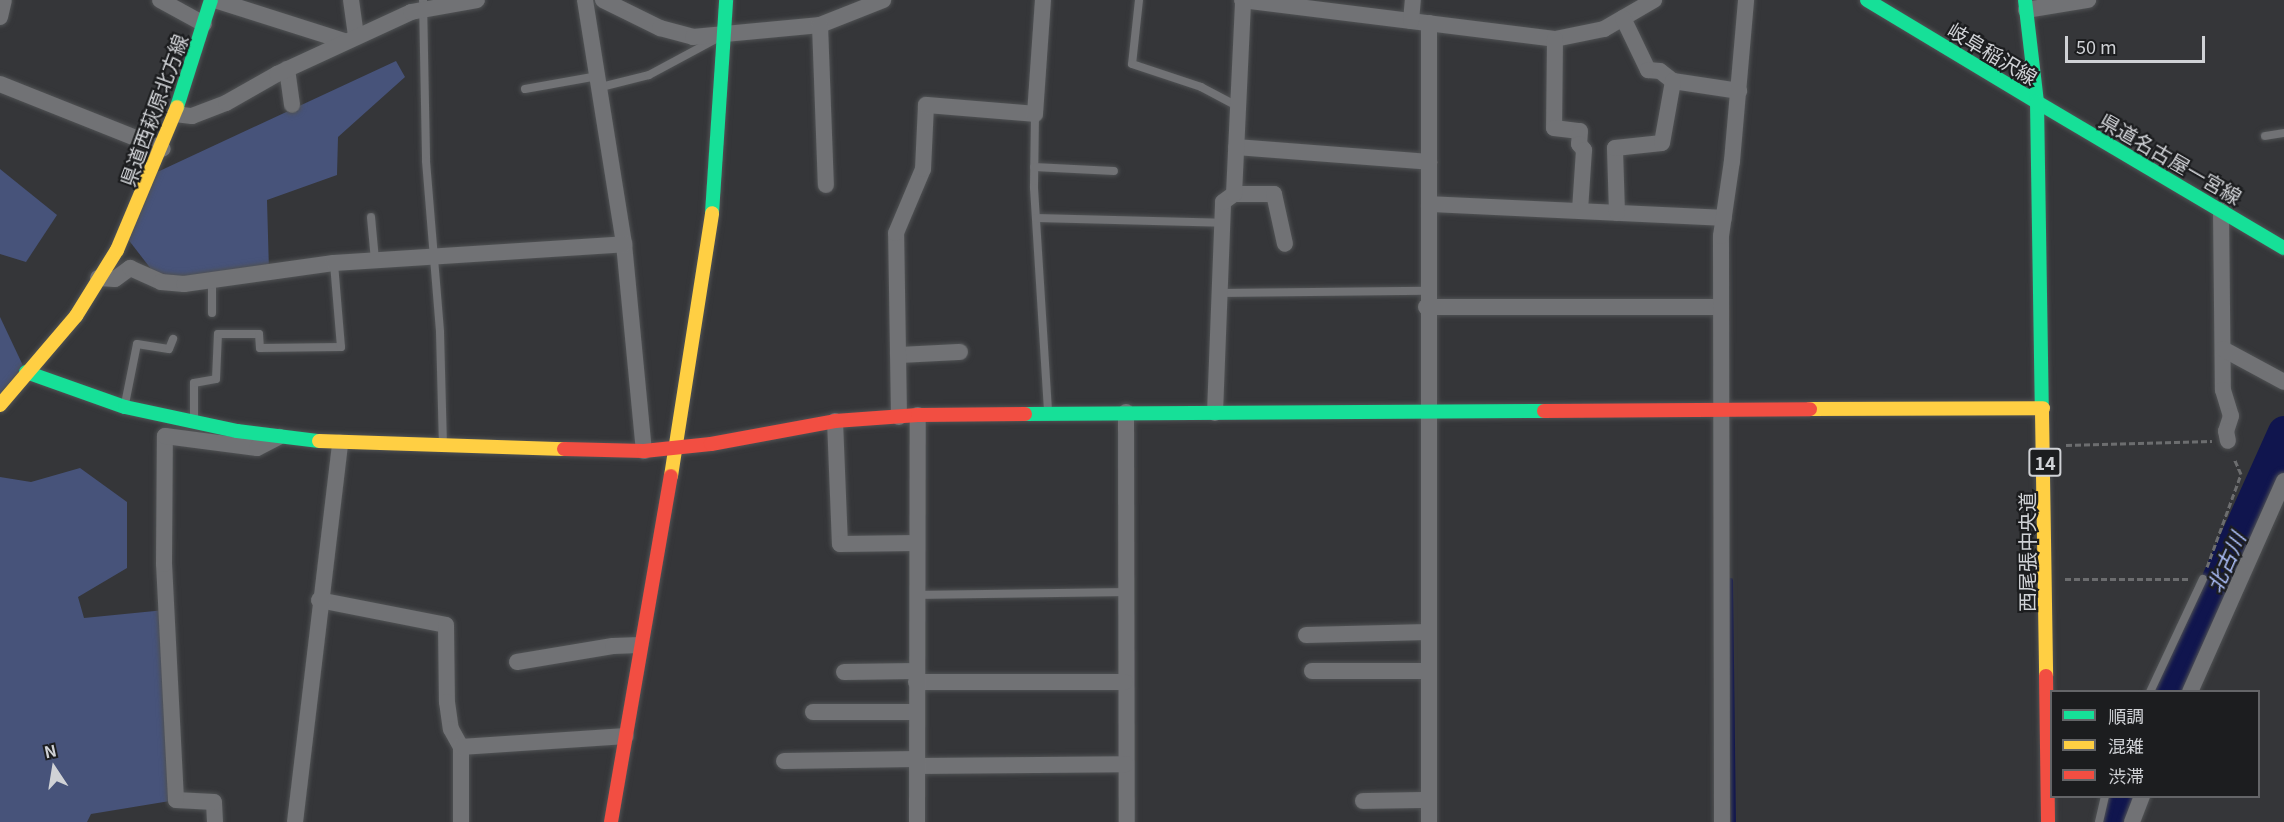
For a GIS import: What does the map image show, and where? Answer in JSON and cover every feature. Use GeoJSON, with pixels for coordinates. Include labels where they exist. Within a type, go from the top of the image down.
{"type":"FeatureCollection","features":[{"type":"Feature","properties":{"kind":"street"},"geometry":{"type":"LineString","coordinates":[[0,17],[4,0]]}},
{"type":"Feature","properties":{"kind":"street"},"geometry":{"type":"LineString","coordinates":[[160,0],[204,24]]}},
{"type":"Feature","properties":{"kind":"street"},"geometry":{"type":"LineString","coordinates":[[213,0],[350,38]]}},
{"type":"Feature","properties":{"kind":"street","name":"県道西萩原北方線"},"geometry":{"type":"LineString","coordinates":[[0,405],[76,316],[124,234],[163,149],[213,0]]}},
{"type":"Feature","properties":{"kind":"street"},"geometry":{"type":"LineString","coordinates":[[350,38],[351,0]]}},
{"type":"Feature","properties":{"kind":"street"},"geometry":{"type":"LineString","coordinates":[[175,114],[192,116],[226,103],[287,69],[424,5],[477,0]]}},
{"type":"Feature","properties":{"kind":"street"},"geometry":{"type":"LineString","coordinates":[[585,0],[600,82],[624,244],[644,451]]}},
{"type":"Feature","properties":{"kind":"street"},"geometry":{"type":"LineString","coordinates":[[603,0],[660,28],[693,37],[820,25],[853,7],[883,0]]}},
{"type":"Feature","properties":{"kind":"street"},"geometry":{"type":"LineString","coordinates":[[611,822],[705,275],[726,0]]}},
{"type":"Feature","properties":{"kind":"street"},"geometry":{"type":"LineString","coordinates":[[898,417],[896,233],[923,169],[926,105],[1035,114],[1043,0]]}},
{"type":"Feature","properties":{"kind":"street"},"geometry":{"type":"LineString","coordinates":[[1234,194],[1243,0],[1284,3],[1555,39],[1604,30],[1654,0]]}},
{"type":"Feature","properties":{"kind":"street"},"geometry":{"type":"LineString","coordinates":[[1411,21],[1413,0]]}},
{"type":"Feature","properties":{"kind":"street"},"geometry":{"type":"LineString","coordinates":[[1722,822],[1721,307],[1724,218],[1739,91],[1746,0]]}},
{"type":"Feature","properties":{"kind":"street","name":"岐阜稲沢線"},"geometry":{"type":"LineString","coordinates":[[1867,0],[2037,102]]}},
{"type":"Feature","properties":{"kind":"street"},"geometry":{"type":"LineString","coordinates":[[2025,5],[2088,0]]}},
{"type":"Feature","properties":{"kind":"street","name":"14"},"geometry":{"type":"LineString","coordinates":[[2025,5],[2037,102]]}},
{"type":"Feature","properties":{"kind":"street"},"geometry":{"type":"LineString","coordinates":[[1623,18],[1648,70],[1660,71],[1673,81],[1739,91]]}},
{"type":"Feature","properties":{"kind":"street"},"geometry":{"type":"LineString","coordinates":[[1429,23],[1429,204],[1426,299],[1429,822]]}},
{"type":"Feature","properties":{"kind":"street"},"geometry":{"type":"LineString","coordinates":[[820,25],[826,185]]}},
{"type":"Feature","properties":{"kind":"street"},"geometry":{"type":"LineString","coordinates":[[1555,39],[1554,128],[1580,131],[1579,144],[1584,150],[1580,211]]}},
{"type":"Feature","properties":{"kind":"street"},"geometry":{"type":"LineString","coordinates":[[287,69],[292,105]]}},
{"type":"Feature","properties":{"kind":"street"},"geometry":{"type":"LineString","coordinates":[[1617,213],[1615,148],[1662,143],[1673,81]]}},
{"type":"Feature","properties":{"kind":"street"},"geometry":{"type":"LineString","coordinates":[[0,84],[163,149]]}},
{"type":"Feature","properties":{"kind":"street","name":"県道名古屋一宮線"},"geometry":{"type":"LineString","coordinates":[[2037,102],[2284,248]]}},
{"type":"Feature","properties":{"kind":"street","name":"西尾張中央道"},"geometry":{"type":"LineString","coordinates":[[2037,102],[2049,742],[2048,822]]}},
{"type":"Feature","properties":{"kind":"street"},"geometry":{"type":"LineString","coordinates":[[1236,147],[1429,162]]}},
{"type":"Feature","properties":{"kind":"street"},"geometry":{"type":"LineString","coordinates":[[1215,413],[1223,202],[1234,194],[1274,194],[1285,244]]}},
{"type":"Feature","properties":{"kind":"street"},"geometry":{"type":"LineString","coordinates":[[1429,204],[1724,218]]}},
{"type":"Feature","properties":{"kind":"street"},"geometry":{"type":"LineString","coordinates":[[2222,210],[2223,390],[2231,416],[2226,431],[2228,441]]}},
{"type":"Feature","properties":{"kind":"street"},"geometry":{"type":"LineString","coordinates":[[124,234],[130,268]]}},
{"type":"Feature","properties":{"kind":"street"},"geometry":{"type":"LineString","coordinates":[[130,268],[161,282],[212,281],[334,263],[624,244]]}},
{"type":"Feature","properties":{"kind":"street"},"geometry":{"type":"LineString","coordinates":[[98,278],[115,279],[130,268]]}},
{"type":"Feature","properties":{"kind":"street"},"geometry":{"type":"LineString","coordinates":[[1426,299],[1721,307]]}},
{"type":"Feature","properties":{"kind":"street"},"geometry":{"type":"LineString","coordinates":[[2223,349],[2284,382]]}},
{"type":"Feature","properties":{"kind":"street"},"geometry":{"type":"LineString","coordinates":[[897,356],[960,352]]}},
{"type":"Feature","properties":{"kind":"street"},"geometry":{"type":"LineString","coordinates":[[26,372],[125,407],[194,424],[340,443],[644,451],[675,448],[835,421],[918,416],[1126,412],[2043,408]]}},
{"type":"Feature","properties":{"kind":"street"},"geometry":{"type":"LineString","coordinates":[[1126,412],[1127,822]]}},
{"type":"Feature","properties":{"kind":"street"},"geometry":{"type":"LineString","coordinates":[[917,822],[918,416]]}},
{"type":"Feature","properties":{"kind":"street"},"geometry":{"type":"LineString","coordinates":[[835,421],[840,544],[917,543]]}},
{"type":"Feature","properties":{"kind":"street"},"geometry":{"type":"LineString","coordinates":[[214,822],[214,802],[176,800],[164,564],[165,436],[257,448],[284,435]]}},
{"type":"Feature","properties":{"kind":"street"},"geometry":{"type":"LineString","coordinates":[[295,822],[340,443]]}},
{"type":"Feature","properties":{"kind":"street"},"geometry":{"type":"LineString","coordinates":[[2191,690],[2284,481]]}},
{"type":"Feature","properties":{"kind":"street"},"geometry":{"type":"LineString","coordinates":[[320,600],[446,625],[447,702],[451,729],[461,747],[461,822]]}},
{"type":"Feature","properties":{"kind":"street"},"geometry":{"type":"LineString","coordinates":[[1306,635],[1428,632]]}},
{"type":"Feature","properties":{"kind":"street"},"geometry":{"type":"LineString","coordinates":[[517,662],[612,646],[640,645]]}},
{"type":"Feature","properties":{"kind":"street"},"geometry":{"type":"LineString","coordinates":[[1312,671],[1428,671]]}},
{"type":"Feature","properties":{"kind":"street"},"geometry":{"type":"LineString","coordinates":[[844,672],[1125,682]]}},
{"type":"Feature","properties":{"kind":"street"},"geometry":{"type":"LineString","coordinates":[[813,712],[916,712]]}},
{"type":"Feature","properties":{"kind":"street"},"geometry":{"type":"LineString","coordinates":[[461,747],[626,736]]}},
{"type":"Feature","properties":{"kind":"street"},"geometry":{"type":"LineString","coordinates":[[784,761],[1126,764]]}},
{"type":"Feature","properties":{"kind":"street"},"geometry":{"type":"LineString","coordinates":[[2132,822],[2141,798]]}},
{"type":"Feature","properties":{"kind":"street"},"geometry":{"type":"LineString","coordinates":[[1363,801],[1429,800]]}},
{"type":"Feature","properties":{"kind":"lane"},"geometry":{"type":"LineString","coordinates":[[1139,0],[1132,64],[1201,87],[1237,106]]}},
{"type":"Feature","properties":{"kind":"lane"},"geometry":{"type":"LineString","coordinates":[[424,5],[426,161],[443,388],[443,444]]}},
{"type":"Feature","properties":{"kind":"lane"},"geometry":{"type":"LineString","coordinates":[[525,89],[649,75],[725,34]]}},
{"type":"Feature","properties":{"kind":"lane"},"geometry":{"type":"LineString","coordinates":[[1035,114],[1036,218],[1048,414]]}},
{"type":"Feature","properties":{"kind":"lane"},"geometry":{"type":"LineString","coordinates":[[2265,136],[2284,133]]}},
{"type":"Feature","properties":{"kind":"lane"},"geometry":{"type":"LineString","coordinates":[[1034,167],[1114,171]]}},
{"type":"Feature","properties":{"kind":"lane"},"geometry":{"type":"LineString","coordinates":[[371,217],[375,260]]}},
{"type":"Feature","properties":{"kind":"lane"},"geometry":{"type":"LineString","coordinates":[[1036,218],[1222,223]]}},
{"type":"Feature","properties":{"kind":"lane"},"geometry":{"type":"LineString","coordinates":[[194,424],[194,383],[216,379],[218,333],[259,334],[260,348],[341,347],[334,263]]}},
{"type":"Feature","properties":{"kind":"lane"},"geometry":{"type":"LineString","coordinates":[[212,281],[212,313]]}},
{"type":"Feature","properties":{"kind":"lane"},"geometry":{"type":"LineString","coordinates":[[1219,293],[1426,299]]}},
{"type":"Feature","properties":{"kind":"lane"},"geometry":{"type":"LineString","coordinates":[[125,407],[137,344],[169,349],[174,339]]}},
{"type":"Feature","properties":{"kind":"lane"},"geometry":{"type":"LineString","coordinates":[[2151,690],[2203,579]]}},
{"type":"Feature","properties":{"kind":"lane"},"geometry":{"type":"LineString","coordinates":[[917,595],[1125,592]]}},
{"type":"Feature","properties":{"kind":"lane"},"geometry":{"type":"LineString","coordinates":[[2099,822],[2105,798]]}},
{"type":"Feature","properties":{"kind":"path"},"geometry":{"type":"LineString","coordinates":[[2044,446],[2228,441]]}},
{"type":"Feature","properties":{"kind":"path"},"geometry":{"type":"LineString","coordinates":[[2046,579],[2203,579],[2241,474]]}},
{"type":"Feature","properties":{"kind":"shaded area"},"geometry":{"type":"Polygon","coordinates":[[[396,61],[405,77],[338,137],[337,175],[267,200],[269,271],[161,282],[124,234],[153,174],[396,61]]]}},
{"type":"Feature","properties":{"kind":"shaded area"},"geometry":{"type":"Polygon","coordinates":[[[0,169],[57,215],[26,262],[0,254],[0,169]]]}},
{"type":"Feature","properties":{"kind":"shaded area"},"geometry":{"type":"Polygon","coordinates":[[[0,317],[26,372],[0,405],[0,317]]]}},
{"type":"Feature","properties":{"kind":"shaded area"},"geometry":{"type":"Polygon","coordinates":[[[80,468],[127,502],[127,568],[78,597],[84,618],[165,610],[176,800],[91,814],[87,822],[0,822],[0,477],[31,482],[80,468]]]}},
{"type":"Feature","properties":{"kind":"waterway","name":"北古川"},"geometry":{"type":"LineString","coordinates":[[2168,690],[2284,432]]}},
{"type":"Feature","properties":{"kind":"waterway"},"geometry":{"type":"LineString","coordinates":[[1730,580],[1733,822]]}},
{"type":"Feature","properties":{"kind":"waterway","name":"北古川"},"geometry":{"type":"LineString","coordinates":[[2115,822],[2121,798]]}},
{"type":"Feature","properties":{"kind":"traffic: fast"},"geometry":{"type":"LineString","coordinates":[[177,107],[211,0]]}},
{"type":"Feature","properties":{"kind":"traffic: fast"},"geometry":{"type":"LineString","coordinates":[[712,213],[726,0]]}},
{"type":"Feature","properties":{"kind":"traffic: fast"},"geometry":{"type":"LineString","coordinates":[[1867,0],[2037,102],[2042,412]]}},
{"type":"Feature","properties":{"kind":"traffic: fast"},"geometry":{"type":"LineString","coordinates":[[2025,0],[2037,102],[2284,248]]}},
{"type":"Feature","properties":{"kind":"traffic: fast"},"geometry":{"type":"LineString","coordinates":[[26,372],[125,407],[237,431],[319,441]]}},
{"type":"Feature","properties":{"kind":"traffic: fast"},"geometry":{"type":"LineString","coordinates":[[1025,414],[1544,411]]}},
{"type":"Feature","properties":{"kind":"traffic: slow"},"geometry":{"type":"LineString","coordinates":[[0,405],[76,316],[117,250],[177,107]]}},
{"type":"Feature","properties":{"kind":"traffic: slow"},"geometry":{"type":"LineString","coordinates":[[671,476],[712,213]]}},
{"type":"Feature","properties":{"kind":"traffic: slow"},"geometry":{"type":"LineString","coordinates":[[1810,409],[2043,408]]}},
{"type":"Feature","properties":{"kind":"traffic: slow"},"geometry":{"type":"LineString","coordinates":[[2042,412],[2046,676]]}},
{"type":"Feature","properties":{"kind":"traffic: slow"},"geometry":{"type":"LineString","coordinates":[[319,441],[564,449]]}},
{"type":"Feature","properties":{"kind":"traffic: jam"},"geometry":{"type":"LineString","coordinates":[[1544,411],[1810,409]]}},
{"type":"Feature","properties":{"kind":"traffic: jam"},"geometry":{"type":"LineString","coordinates":[[564,449],[644,451],[711,444],[835,421],[918,415],[1025,414]]}},
{"type":"Feature","properties":{"kind":"traffic: jam"},"geometry":{"type":"LineString","coordinates":[[611,822],[671,476]]}},
{"type":"Feature","properties":{"kind":"traffic: jam"},"geometry":{"type":"LineString","coordinates":[[2046,676],[2048,822]]}}]}
